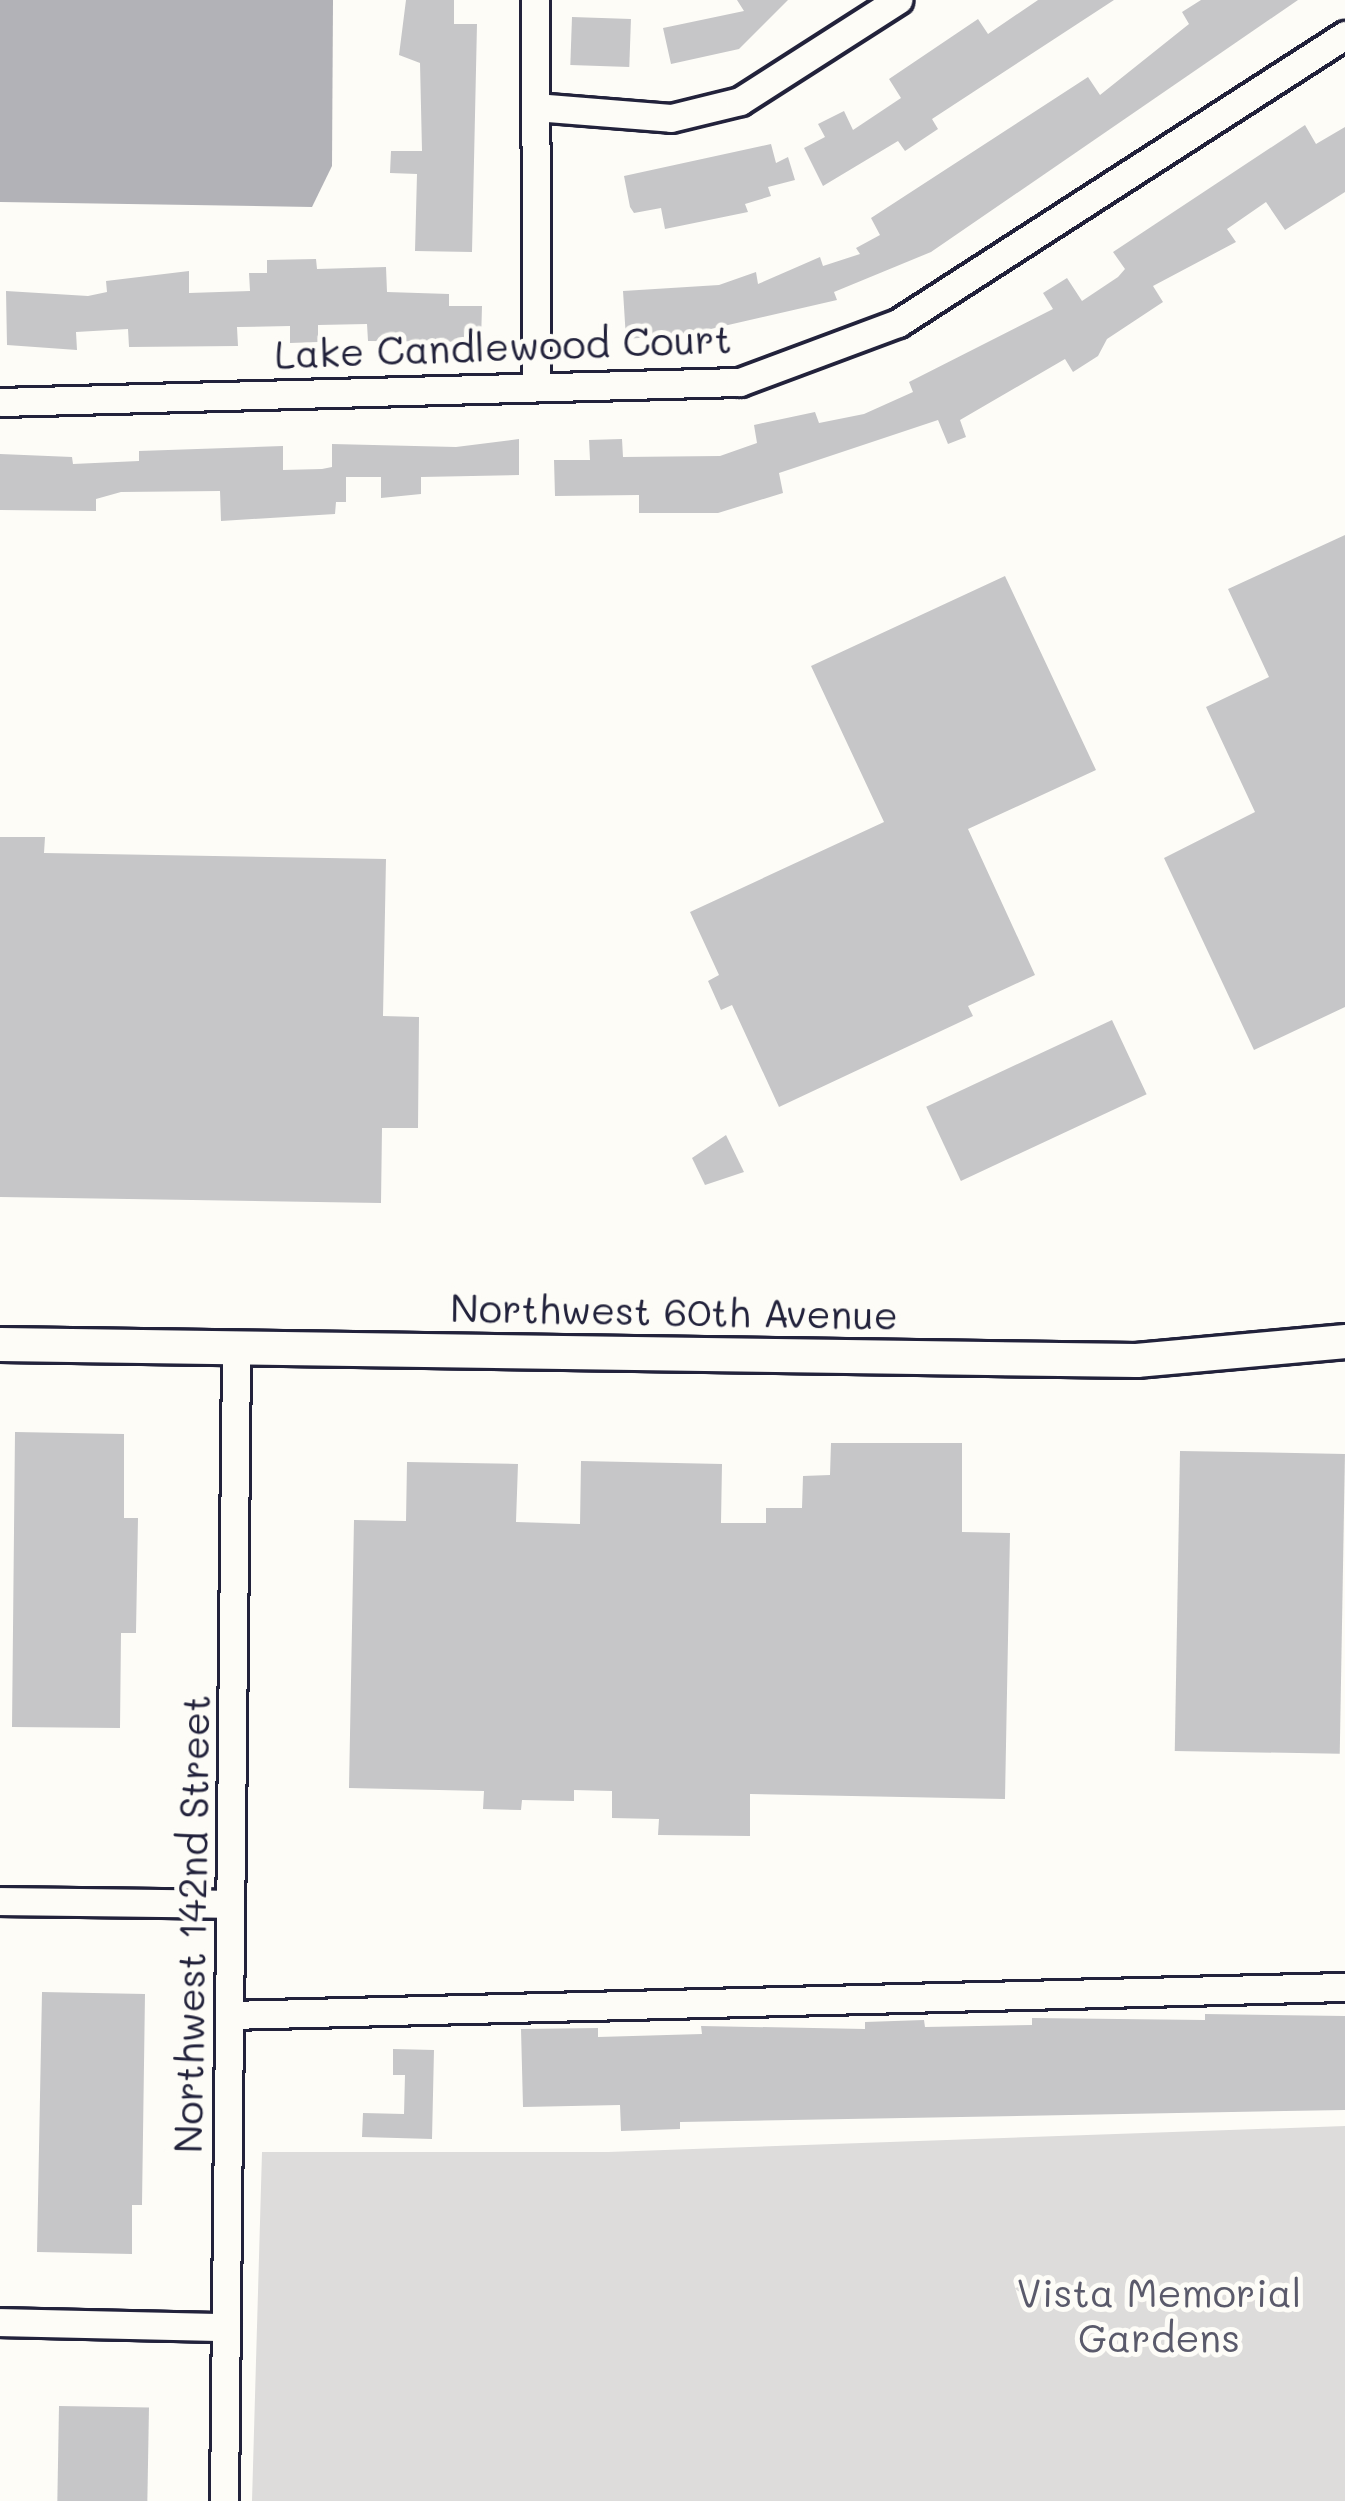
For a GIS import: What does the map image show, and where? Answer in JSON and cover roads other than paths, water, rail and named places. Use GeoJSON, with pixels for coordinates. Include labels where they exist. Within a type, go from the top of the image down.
{"type":"FeatureCollection","features":[{"type":"Feature","properties":{"kind":"street"},"geometry":{"type":"LineString","coordinates":[[535,0],[536,382]]}},
{"type":"Feature","properties":{"kind":"street"},"geometry":{"type":"LineString","coordinates":[[535,107],[671,118],[740,100],[898,0]]}},
{"type":"Feature","properties":{"kind":"street","name":"Lake Candlewood Court"},"geometry":{"type":"LineString","coordinates":[[0,402],[536,382],[740,382],[898,323],[1345,35]]}},
{"type":"Feature","properties":{"kind":"street","name":"Northwest 60th Avenue"},"geometry":{"type":"LineString","coordinates":[[0,1344],[1136,1360],[1345,1341]]}},
{"type":"Feature","properties":{"kind":"street","name":"Northwest 142nd Street"},"geometry":{"type":"LineString","coordinates":[[224,2501],[236,1348]]}},
{"type":"Feature","properties":{"kind":"street"},"geometry":{"type":"LineString","coordinates":[[0,1901],[230,1904]]}},
{"type":"Feature","properties":{"kind":"street"},"geometry":{"type":"LineString","coordinates":[[229,2015],[1345,1988]]}},
{"type":"Feature","properties":{"kind":"street"},"geometry":{"type":"LineString","coordinates":[[0,2322],[226,2327]]}},
{"type":"Feature","properties":{"kind":"park label","name":"Vista Memorial Gardens"},"geometry":{"type":"Point","coordinates":[1159,2316]}}]}
